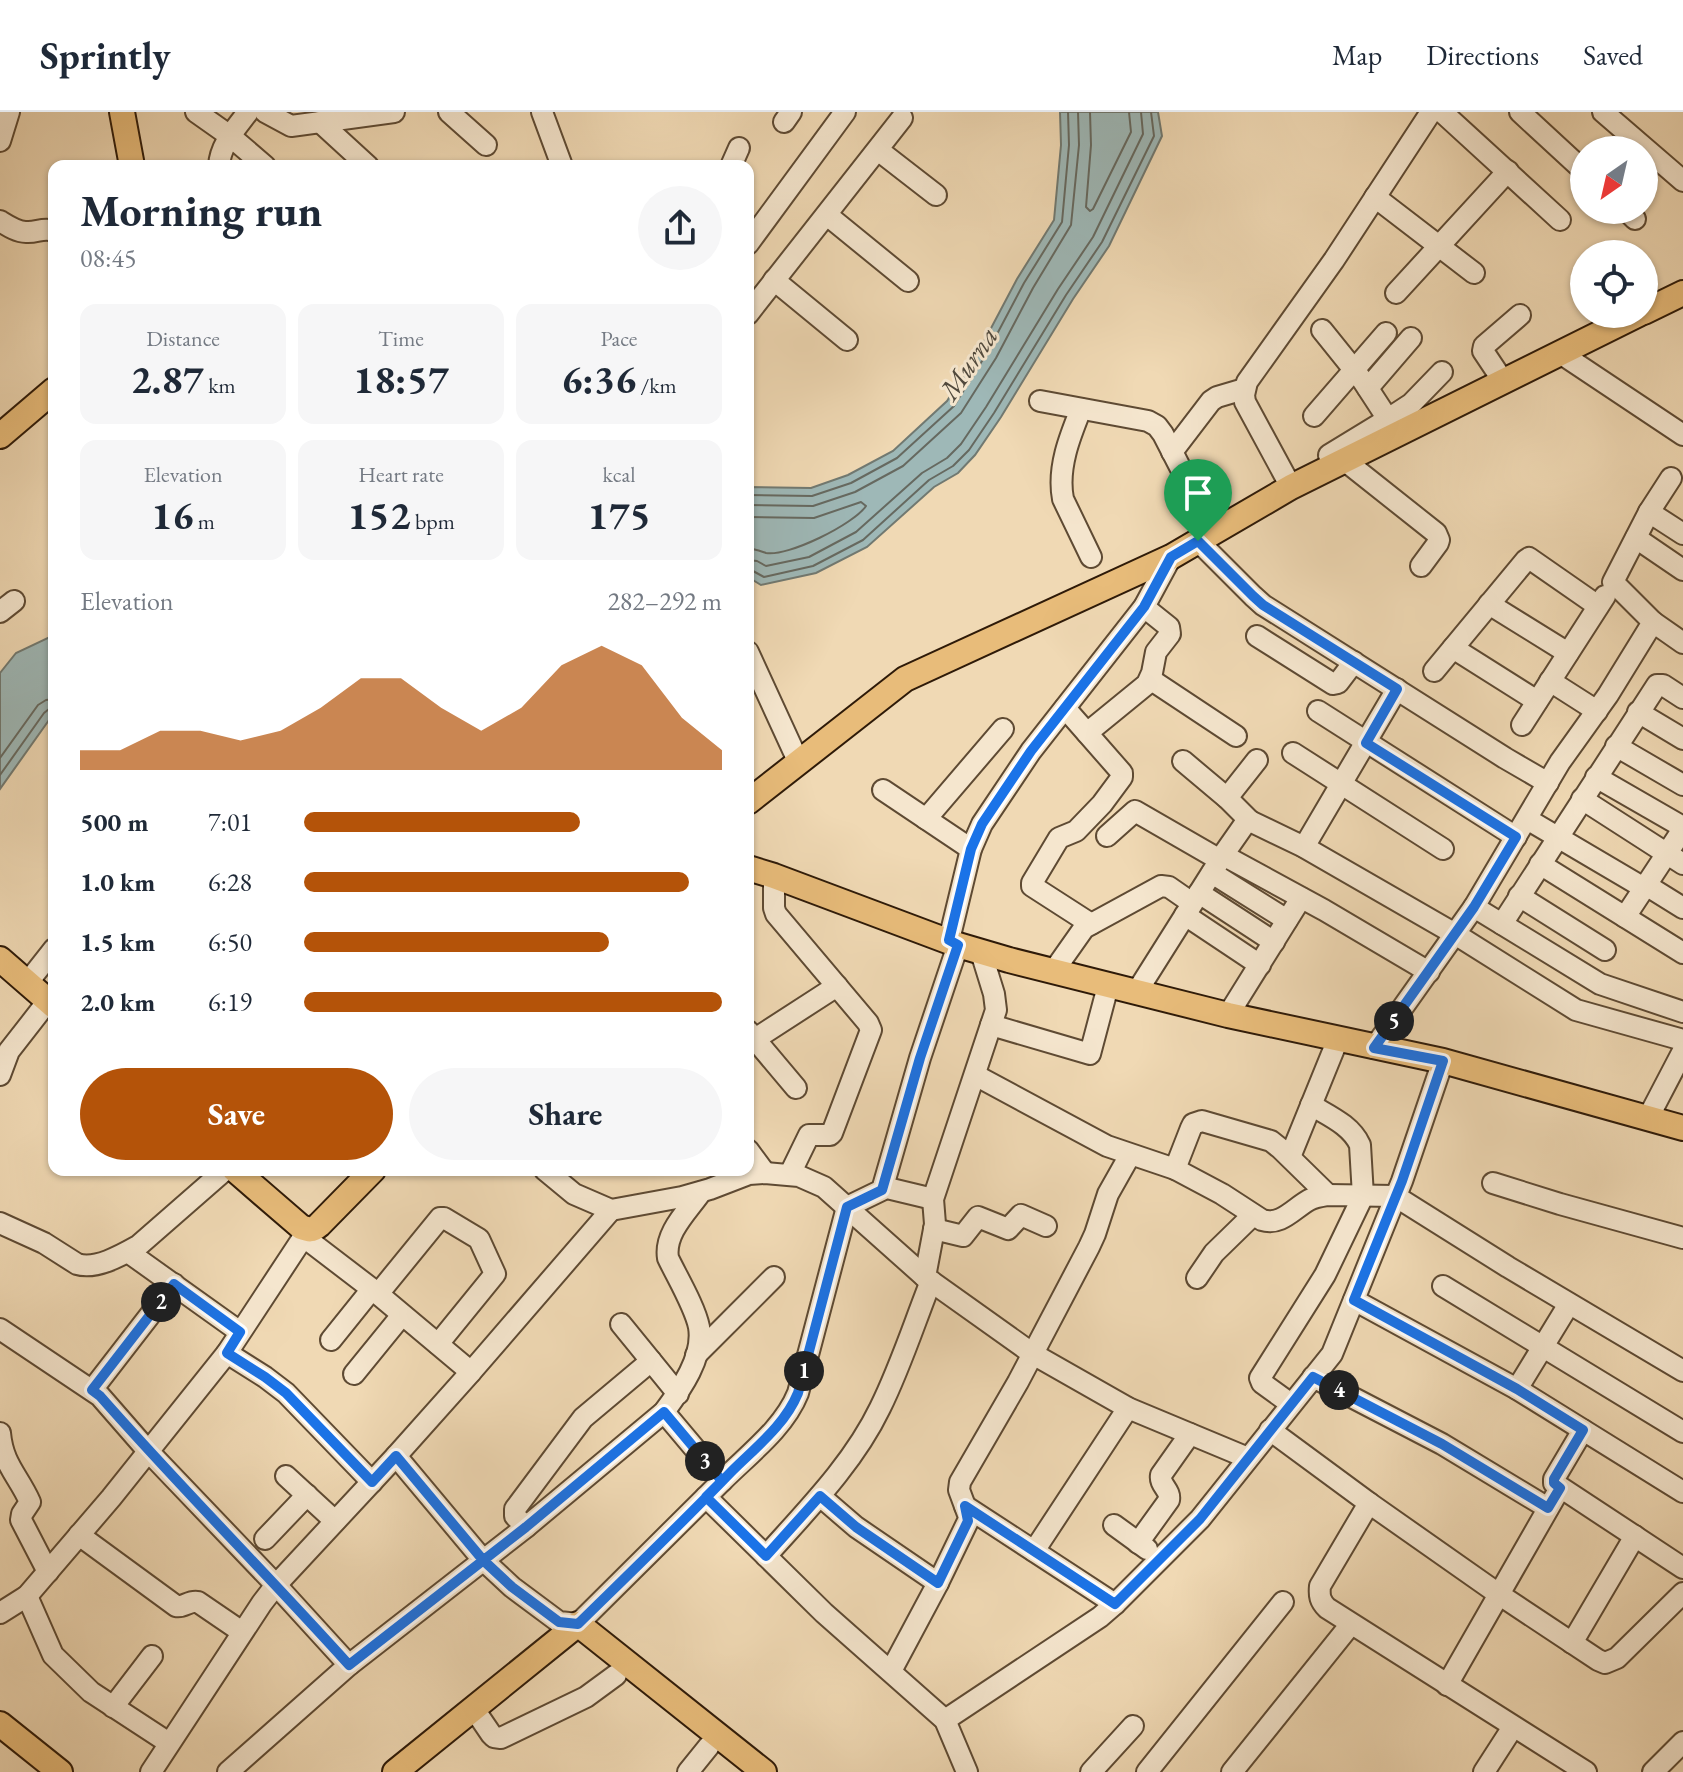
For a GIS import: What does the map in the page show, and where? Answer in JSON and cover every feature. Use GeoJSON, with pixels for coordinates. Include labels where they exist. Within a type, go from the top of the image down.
{"type":"FeatureCollection","features":[{"type":"Feature","properties":{"kind":"main road"},"geometry":{"type":"LineString","coordinates":[[122,112],[131,160]]}},
{"type":"Feature","properties":{"kind":"main road"},"geometry":{"type":"LineString","coordinates":[[1658,305],[1683,293]]}},
{"type":"Feature","properties":{"kind":"main road"},"geometry":{"type":"LineString","coordinates":[[754,798],[905,679],[1171,557],[1393,426],[1503,381],[1611,328]]}},
{"type":"Feature","properties":{"kind":"main road"},"geometry":{"type":"LineString","coordinates":[[0,436],[48,395]]}},
{"type":"Feature","properties":{"kind":"main road"},"geometry":{"type":"LineString","coordinates":[[754,870],[963,946],[1053,972],[1228,1015],[1443,1061],[1683,1128]]}},
{"type":"Feature","properties":{"kind":"main road"},"geometry":{"type":"LineString","coordinates":[[0,959],[48,1001]]}},
{"type":"Feature","properties":{"kind":"main road"},"geometry":{"type":"LineString","coordinates":[[244,1176],[306,1234],[319,1225],[367,1176]]}},
{"type":"Feature","properties":{"kind":"main road"},"geometry":{"type":"LineString","coordinates":[[567,1627],[616,1675],[742,1772]]}},
{"type":"Feature","properties":{"kind":"main road"},"geometry":{"type":"LineString","coordinates":[[395,1772],[474,1709],[567,1627]]}},
{"type":"Feature","properties":{"kind":"main road"},"geometry":{"type":"LineString","coordinates":[[567,1627],[764,1772]]}},
{"type":"Feature","properties":{"kind":"main road"},"geometry":{"type":"LineString","coordinates":[[0,1724],[60,1772]]}},
{"type":"Feature","properties":{"kind":"street"},"geometry":{"type":"LineString","coordinates":[[196,112],[258,160]]}},
{"type":"Feature","properties":{"kind":"street"},"geometry":{"type":"LineString","coordinates":[[220,160],[230,136],[248,112]]}},
{"type":"Feature","properties":{"kind":"street"},"geometry":{"type":"LineString","coordinates":[[265,112],[291,126],[394,112]]}},
{"type":"Feature","properties":{"kind":"street"},"geometry":{"type":"LineString","coordinates":[[449,112],[486,145]]}},
{"type":"Feature","properties":{"kind":"street"},"geometry":{"type":"LineString","coordinates":[[542,112],[560,160]]}},
{"type":"Feature","properties":{"kind":"street"},"geometry":{"type":"LineString","coordinates":[[754,236],[845,112]]}},
{"type":"Feature","properties":{"kind":"street"},"geometry":{"type":"LineString","coordinates":[[1291,487],[1245,402],[1244,389],[1334,260],[1431,112]]}},
{"type":"Feature","properties":{"kind":"street"},"geometry":{"type":"LineString","coordinates":[[1442,112],[1560,220]]}},
{"type":"Feature","properties":{"kind":"street"},"geometry":{"type":"LineString","coordinates":[[1520,112],[1570,158]]}},
{"type":"Feature","properties":{"kind":"street"},"geometry":{"type":"LineString","coordinates":[[1603,112],[1683,181]]}},
{"type":"Feature","properties":{"kind":"street"},"geometry":{"type":"LineString","coordinates":[[754,306],[902,118]]}},
{"type":"Feature","properties":{"kind":"street"},"geometry":{"type":"LineString","coordinates":[[320,122],[361,160]]}},
{"type":"Feature","properties":{"kind":"street"},"geometry":{"type":"LineString","coordinates":[[878,150],[936,195]]}},
{"type":"Feature","properties":{"kind":"street"},"geometry":{"type":"LineString","coordinates":[[1396,293],[1508,171]]}},
{"type":"Feature","properties":{"kind":"street"},"geometry":{"type":"LineString","coordinates":[[1375,197],[1474,273]]}},
{"type":"Feature","properties":{"kind":"street"},"geometry":{"type":"LineString","coordinates":[[827,215],[908,281]]}},
{"type":"Feature","properties":{"kind":"street"},"geometry":{"type":"LineString","coordinates":[[0,221],[17,231],[30,233],[48,228]]}},
{"type":"Feature","properties":{"kind":"street"},"geometry":{"type":"LineString","coordinates":[[774,280],[847,340]]}},
{"type":"Feature","properties":{"kind":"street"},"geometry":{"type":"LineString","coordinates":[[1503,381],[1483,351],[1484,346],[1520,315]]}},
{"type":"Feature","properties":{"kind":"street"},"geometry":{"type":"LineString","coordinates":[[1322,330],[1354,369],[1393,426],[1442,372]]}},
{"type":"Feature","properties":{"kind":"street"},"geometry":{"type":"LineString","coordinates":[[1314,416],[1386,333]]}},
{"type":"Feature","properties":{"kind":"street"},"geometry":{"type":"LineString","coordinates":[[1368,388],[1411,338]]}},
{"type":"Feature","properties":{"kind":"street"},"geometry":{"type":"LineString","coordinates":[[1560,353],[1683,435]]}},
{"type":"Feature","properties":{"kind":"street"},"geometry":{"type":"LineString","coordinates":[[1172,452],[1211,401],[1244,389]]}},
{"type":"Feature","properties":{"kind":"street"},"geometry":{"type":"LineString","coordinates":[[1040,401],[1148,421],[1157,426],[1198,502]]}},
{"type":"Feature","properties":{"kind":"street"},"geometry":{"type":"LineString","coordinates":[[1081,409],[1067,444],[1061,489],[1091,557]]}},
{"type":"Feature","properties":{"kind":"street"},"geometry":{"type":"LineString","coordinates":[[1337,458],[1436,533],[1438,543],[1421,566]]}},
{"type":"Feature","properties":{"kind":"street"},"geometry":{"type":"LineString","coordinates":[[1522,725],[1613,582],[1649,512],[1671,478]]}},
{"type":"Feature","properties":{"kind":"street"},"geometry":{"type":"LineString","coordinates":[[1649,512],[1683,534]]}},
{"type":"Feature","properties":{"kind":"street"},"geometry":{"type":"LineString","coordinates":[[1636,538],[1683,570]]}},
{"type":"Feature","properties":{"kind":"street"},"geometry":{"type":"LineString","coordinates":[[1198,541],[1253,596],[1548,783]]}},
{"type":"Feature","properties":{"kind":"street"},"geometry":{"type":"LineString","coordinates":[[847,1207],[880,1193],[883,1187],[920,1058],[963,946],[971,849],[976,836],[1031,751],[1144,607],[1171,557]]}},
{"type":"Feature","properties":{"kind":"street"},"geometry":{"type":"LineString","coordinates":[[1434,671],[1529,558],[1598,606]]}},
{"type":"Feature","properties":{"kind":"street"},"geometry":{"type":"LineString","coordinates":[[1613,582],[1653,622],[1683,643]]}},
{"type":"Feature","properties":{"kind":"street"},"geometry":{"type":"LineString","coordinates":[[1489,604],[1568,653]]}},
{"type":"Feature","properties":{"kind":"street"},"geometry":{"type":"LineString","coordinates":[[1087,733],[1150,679],[1156,652],[1171,630],[1144,607]]}},
{"type":"Feature","properties":{"kind":"street"},"geometry":{"type":"LineString","coordinates":[[1374,1048],[1474,907],[1548,783],[1653,622]]}},
{"type":"Feature","properties":{"kind":"street"},"geometry":{"type":"LineString","coordinates":[[1257,636],[1336,685],[1354,662]]}},
{"type":"Feature","properties":{"kind":"street"},"geometry":{"type":"LineString","coordinates":[[1453,648],[1537,701]]}},
{"type":"Feature","properties":{"kind":"street"},"geometry":{"type":"LineString","coordinates":[[754,665],[799,763]]}},
{"type":"Feature","properties":{"kind":"street"},"geometry":{"type":"LineString","coordinates":[[1150,679],[1236,736]]}},
{"type":"Feature","properties":{"kind":"street"},"geometry":{"type":"LineString","coordinates":[[1550,681],[1597,711]]}},
{"type":"Feature","properties":{"kind":"street"},"geometry":{"type":"LineString","coordinates":[[1502,924],[1657,685],[1683,698]]}},
{"type":"Feature","properties":{"kind":"street"},"geometry":{"type":"LineString","coordinates":[[1304,847],[1397,689]]}},
{"type":"Feature","properties":{"kind":"street"},"geometry":{"type":"LineString","coordinates":[[1065,708],[1122,773],[1122,777],[1076,831],[1059,838],[1032,883],[1034,888],[1091,924]]}},
{"type":"Feature","properties":{"kind":"street"},"geometry":{"type":"LineString","coordinates":[[1318,711],[1516,837]]}},
{"type":"Feature","properties":{"kind":"street"},"geometry":{"type":"LineString","coordinates":[[1638,712],[1683,739]]}},
{"type":"Feature","properties":{"kind":"street"},"geometry":{"type":"LineString","coordinates":[[926,819],[1003,729]]}},
{"type":"Feature","properties":{"kind":"street"},"geometry":{"type":"LineString","coordinates":[[1616,746],[1683,785]]}},
{"type":"Feature","properties":{"kind":"street"},"geometry":{"type":"LineString","coordinates":[[1293,753],[1443,849]]}},
{"type":"Feature","properties":{"kind":"street"},"geometry":{"type":"LineString","coordinates":[[1227,798],[1257,760]]}},
{"type":"Feature","properties":{"kind":"street"},"geometry":{"type":"LineString","coordinates":[[1183,761],[1250,821],[1304,847],[1455,934],[1576,1010],[1683,1040]]}},
{"type":"Feature","properties":{"kind":"street"},"geometry":{"type":"LineString","coordinates":[[1596,777],[1683,828],[1675,859],[1645,887],[1625,917]]}},
{"type":"Feature","properties":{"kind":"street"},"geometry":{"type":"LineString","coordinates":[[883,790],[971,849]]}},
{"type":"Feature","properties":{"kind":"street"},"geometry":{"type":"LineString","coordinates":[[1582,799],[1675,859]]}},
{"type":"Feature","properties":{"kind":"street"},"geometry":{"type":"LineString","coordinates":[[1107,836],[1135,811],[1218,863],[1287,920]]}},
{"type":"Feature","properties":{"kind":"street"},"geometry":{"type":"LineString","coordinates":[[1527,819],[1683,908]]}},
{"type":"Feature","properties":{"kind":"street"},"geometry":{"type":"LineString","coordinates":[[1136,993],[1218,863],[1250,821]]}},
{"type":"Feature","properties":{"kind":"street"},"geometry":{"type":"LineString","coordinates":[[1218,863],[1301,898],[1429,972]]}},
{"type":"Feature","properties":{"kind":"street"},"geometry":{"type":"LineString","coordinates":[[1540,864],[1683,953]]}},
{"type":"Feature","properties":{"kind":"street"},"geometry":{"type":"LineString","coordinates":[[774,876],[776,914],[868,1023],[871,1034],[832,1133],[809,1135],[790,1174]]}},
{"type":"Feature","properties":{"kind":"street"},"geometry":{"type":"LineString","coordinates":[[1053,972],[1078,936],[1091,924],[1163,885],[1192,904],[1260,965]]}},
{"type":"Feature","properties":{"kind":"street"},"geometry":{"type":"LineString","coordinates":[[1519,896],[1605,950]]}},
{"type":"Feature","properties":{"kind":"street"},"geometry":{"type":"LineString","coordinates":[[1228,1015],[1301,898]]}},
{"type":"Feature","properties":{"kind":"street"},"geometry":{"type":"LineString","coordinates":[[1192,904],[1274,942]]}},
{"type":"Feature","properties":{"kind":"street"},"geometry":{"type":"LineString","coordinates":[[1474,907],[1600,984],[1683,1012]]}},
{"type":"Feature","properties":{"kind":"street"},"geometry":{"type":"LineString","coordinates":[[766,1556],[844,1465],[879,1410],[928,1279],[934,1229],[933,1199],[996,1002],[963,946]]}},
{"type":"Feature","properties":{"kind":"street"},"geometry":{"type":"LineString","coordinates":[[28,982],[48,957]]}},
{"type":"Feature","properties":{"kind":"street"},"geometry":{"type":"LineString","coordinates":[[754,1034],[837,986]]}},
{"type":"Feature","properties":{"kind":"street"},"geometry":{"type":"LineString","coordinates":[[991,1025],[1090,1054],[1108,986]]}},
{"type":"Feature","properties":{"kind":"street"},"geometry":{"type":"LineString","coordinates":[[0,1075],[9,1051],[48,1007]]}},
{"type":"Feature","properties":{"kind":"street"},"geometry":{"type":"LineString","coordinates":[[754,1037],[796,1088]]}},
{"type":"Feature","properties":{"kind":"street"},"geometry":{"type":"LineString","coordinates":[[1290,1157],[1338,1039]]}},
{"type":"Feature","properties":{"kind":"street"},"geometry":{"type":"LineString","coordinates":[[1648,1118],[1676,1078],[1683,1051]]}},
{"type":"Feature","properties":{"kind":"street"},"geometry":{"type":"LineString","coordinates":[[945,1720],[1115,1604],[1200,1519],[1332,1354],[1395,1196],[1443,1061]]}},
{"type":"Feature","properties":{"kind":"street"},"geometry":{"type":"LineString","coordinates":[[975,1075],[1107,1146],[1175,1169],[1262,1220],[1275,1222],[1310,1199],[1328,1195],[1395,1196],[1683,1371]]}},
{"type":"Feature","properties":{"kind":"street"},"geometry":{"type":"LineString","coordinates":[[1291,1404],[1262,1383],[1260,1378],[1325,1275],[1363,1196],[1357,1137],[1311,1105]]}},
{"type":"Feature","properties":{"kind":"street"},"geometry":{"type":"LineString","coordinates":[[1175,1169],[1193,1124],[1202,1121],[1271,1141],[1328,1195]]}},
{"type":"Feature","properties":{"kind":"street"},"geometry":{"type":"LineString","coordinates":[[891,1671],[968,1521],[959,1490],[960,1482],[1089,1247],[1108,1194],[1130,1155]]}},
{"type":"Feature","properties":{"kind":"street"},"geometry":{"type":"LineString","coordinates":[[754,1158],[765,1173]]}},
{"type":"Feature","properties":{"kind":"street"},"geometry":{"type":"LineString","coordinates":[[754,1174],[790,1174],[824,1187],[928,1279],[1033,1354],[1128,1408],[1248,1458]]}},
{"type":"Feature","properties":{"kind":"street"},"geometry":{"type":"LineString","coordinates":[[0,1223],[44,1243],[83,1266],[91,1266],[138,1246],[234,1176]]}},
{"type":"Feature","properties":{"kind":"street"},"geometry":{"type":"LineString","coordinates":[[552,1176],[574,1194],[611,1210],[682,1197],[744,1176]]}},
{"type":"Feature","properties":{"kind":"street"},"geometry":{"type":"LineString","coordinates":[[1493,1183],[1560,1204],[1682,1234]]}},
{"type":"Feature","properties":{"kind":"street"},"geometry":{"type":"LineString","coordinates":[[883,1187],[933,1199]]}},
{"type":"Feature","properties":{"kind":"street"},"geometry":{"type":"LineString","coordinates":[[228,1772],[349,1665],[526,1527],[664,1412],[678,1394],[696,1355],[699,1339],[696,1316],[666,1248],[671,1234],[701,1192]]}},
{"type":"Feature","properties":{"kind":"street"},"geometry":{"type":"LineString","coordinates":[[396,1456],[483,1560],[512,1587],[567,1627],[706,1497],[780,1423],[793,1404],[847,1207]]}},
{"type":"Feature","properties":{"kind":"street"},"geometry":{"type":"LineString","coordinates":[[151,1772],[276,1585],[396,1456],[611,1210]]}},
{"type":"Feature","properties":{"kind":"street"},"geometry":{"type":"LineString","coordinates":[[934,1229],[963,1236],[976,1218],[1008,1229],[1021,1215],[1046,1226]]}},
{"type":"Feature","properties":{"kind":"street"},"geometry":{"type":"LineString","coordinates":[[1197,1278],[1227,1238],[1253,1215]]}},
{"type":"Feature","properties":{"kind":"street"},"geometry":{"type":"LineString","coordinates":[[331,1340],[437,1220],[444,1218],[479,1239],[495,1274],[438,1344]]}},
{"type":"Feature","properties":{"kind":"street"},"geometry":{"type":"LineString","coordinates":[[0,1613],[27,1596],[148,1451],[227,1353],[306,1234],[471,1372]]}},
{"type":"Feature","properties":{"kind":"street"},"geometry":{"type":"LineString","coordinates":[[128,1252],[240,1332]]}},
{"type":"Feature","properties":{"kind":"street"},"geometry":{"type":"LineString","coordinates":[[696,1355],[774,1277]]}},
{"type":"Feature","properties":{"kind":"street"},"geometry":{"type":"LineString","coordinates":[[92,1390],[174,1284]]}},
{"type":"Feature","properties":{"kind":"street"},"geometry":{"type":"LineString","coordinates":[[1443,1286],[1683,1432]]}},
{"type":"Feature","properties":{"kind":"street"},"geometry":{"type":"LineString","coordinates":[[1354,1300],[1517,1389],[1683,1492]]}},
{"type":"Feature","properties":{"kind":"street"},"geometry":{"type":"LineString","coordinates":[[1517,1389],[1569,1304]]}},
{"type":"Feature","properties":{"kind":"street"},"geometry":{"type":"LineString","coordinates":[[354,1374],[402,1315]]}},
{"type":"Feature","properties":{"kind":"street"},"geometry":{"type":"LineString","coordinates":[[621,1324],[678,1394]]}},
{"type":"Feature","properties":{"kind":"street"},"geometry":{"type":"LineString","coordinates":[[0,1329],[100,1396],[349,1665]]}},
{"type":"Feature","properties":{"kind":"street"},"geometry":{"type":"LineString","coordinates":[[227,1353],[286,1393],[372,1482]]}},
{"type":"Feature","properties":{"kind":"street"},"geometry":{"type":"LineString","coordinates":[[526,1527],[515,1516],[515,1509],[572,1431],[593,1409],[651,1361]]}},
{"type":"Feature","properties":{"kind":"street"},"geometry":{"type":"LineString","coordinates":[[1313,1377],[1442,1444],[1548,1508]]}},
{"type":"Feature","properties":{"kind":"street"},"geometry":{"type":"LineString","coordinates":[[1034,1551],[1128,1408]]}},
{"type":"Feature","properties":{"kind":"street"},"geometry":{"type":"LineString","coordinates":[[664,1412],[722,1481]]}},
{"type":"Feature","properties":{"kind":"street"},"geometry":{"type":"LineString","coordinates":[[1270,1430],[1500,1595],[1605,1663],[1612,1661],[1683,1593]]}},
{"type":"Feature","properties":{"kind":"street"},"geometry":{"type":"LineString","coordinates":[[1583,1430],[1554,1483],[1683,1568]]}},
{"type":"Feature","properties":{"kind":"street"},"geometry":{"type":"LineString","coordinates":[[0,1433],[5,1459],[30,1502],[21,1520],[48,1572]]}},
{"type":"Feature","properties":{"kind":"street"},"geometry":{"type":"LineString","coordinates":[[1138,1543],[1169,1500],[1161,1475],[1190,1434]]}},
{"type":"Feature","properties":{"kind":"street"},"geometry":{"type":"LineString","coordinates":[[286,1476],[335,1521]]}},
{"type":"Feature","properties":{"kind":"street"},"geometry":{"type":"LineString","coordinates":[[1447,1685],[1560,1488]]}},
{"type":"Feature","properties":{"kind":"street"},"geometry":{"type":"LineString","coordinates":[[265,1539],[307,1495]]}},
{"type":"Feature","properties":{"kind":"street"},"geometry":{"type":"LineString","coordinates":[[820,1496],[856,1527],[938,1583]]}},
{"type":"Feature","properties":{"kind":"street"},"geometry":{"type":"LineString","coordinates":[[706,1497],[824,1613],[945,1720],[967,1772]]}},
{"type":"Feature","properties":{"kind":"street"},"geometry":{"type":"LineString","coordinates":[[1369,1503],[1320,1586],[1322,1603],[1586,1772]]}},
{"type":"Feature","properties":{"kind":"street"},"geometry":{"type":"LineString","coordinates":[[965,1506],[1115,1604]]}},
{"type":"Feature","properties":{"kind":"street"},"geometry":{"type":"LineString","coordinates":[[1114,1525],[1160,1559]]}},
{"type":"Feature","properties":{"kind":"street"},"geometry":{"type":"LineString","coordinates":[[79,1535],[173,1604],[179,1607],[191,1601],[198,1602],[242,1632]]}},
{"type":"Feature","properties":{"kind":"street"},"geometry":{"type":"LineString","coordinates":[[1572,1643],[1635,1536]]}},
{"type":"Feature","properties":{"kind":"street"},"geometry":{"type":"LineString","coordinates":[[27,1596],[53,1655],[91,1692],[169,1743]]}},
{"type":"Feature","properties":{"kind":"street"},"geometry":{"type":"LineString","coordinates":[[1147,1772],[1283,1602]]}},
{"type":"Feature","properties":{"kind":"street"},"geometry":{"type":"LineString","coordinates":[[1235,1771],[1351,1624]]}},
{"type":"Feature","properties":{"kind":"street"},"geometry":{"type":"LineString","coordinates":[[113,1707],[152,1656]]}},
{"type":"Feature","properties":{"kind":"street"},"geometry":{"type":"LineString","coordinates":[[474,1709],[491,1734],[501,1738],[586,1697],[616,1675]]}},
{"type":"Feature","properties":{"kind":"street"},"geometry":{"type":"LineString","coordinates":[[1091,1772],[1133,1726]]}},
{"type":"Feature","properties":{"kind":"street"},"geometry":{"type":"LineString","coordinates":[[1484,1772],[1513,1727]]}},
{"type":"Feature","properties":{"kind":"street"},"geometry":{"type":"LineString","coordinates":[[1653,1772],[1683,1742]]}},
{"type":"Feature","properties":{"kind":"street"},"geometry":{"type":"LineString","coordinates":[[688,1772],[709,1746]]}},
{"type":"Feature","properties":{"kind":"water"},"geometry":{"type":"Polygon","coordinates":[[[1060,112],[1158,112],[1162,136],[1109,246],[975,455],[958,473],[934,487],[867,547],[816,573],[761,585],[754,581],[754,487],[811,488],[848,475],[893,451],[947,401],[1054,220],[1061,145],[1060,112]]]}},
{"type":"Feature","properties":{"kind":"water"},"geometry":{"type":"Polygon","coordinates":[[[48,638],[48,721],[0,789],[0,673],[16,653],[48,638]]]}},
{"type":"Feature","properties":{"kind":"route"},"geometry":{"type":"LineString","coordinates":[[1198,541],[1171,557],[1144,607],[1031,751],[976,836],[949,940],[958,945],[920,1058],[882,1190],[847,1207],[793,1404],[780,1423],[722,1481],[706,1497],[642,1561],[578,1624],[559,1622],[512,1587],[483,1560],[396,1456],[372,1482],[286,1393],[227,1353],[240,1332],[174,1284],[92,1390],[349,1665],[483,1560],[526,1527],[664,1412],[722,1481],[706,1497],[766,1556],[820,1496],[856,1527],[938,1583],[968,1521],[965,1506],[1115,1604],[1200,1519],[1313,1377],[1442,1444],[1548,1508],[1560,1488],[1554,1479],[1583,1430],[1517,1389],[1354,1300],[1402,1181],[1443,1061],[1374,1048],[1474,907],[1516,837],[1366,743],[1397,689],[1263,605],[1198,541]]}},
{"type":"Feature","properties":{"kind":"water label","name":"Murna"},"geometry":{"type":"Point","coordinates":[968,363]}}]}
